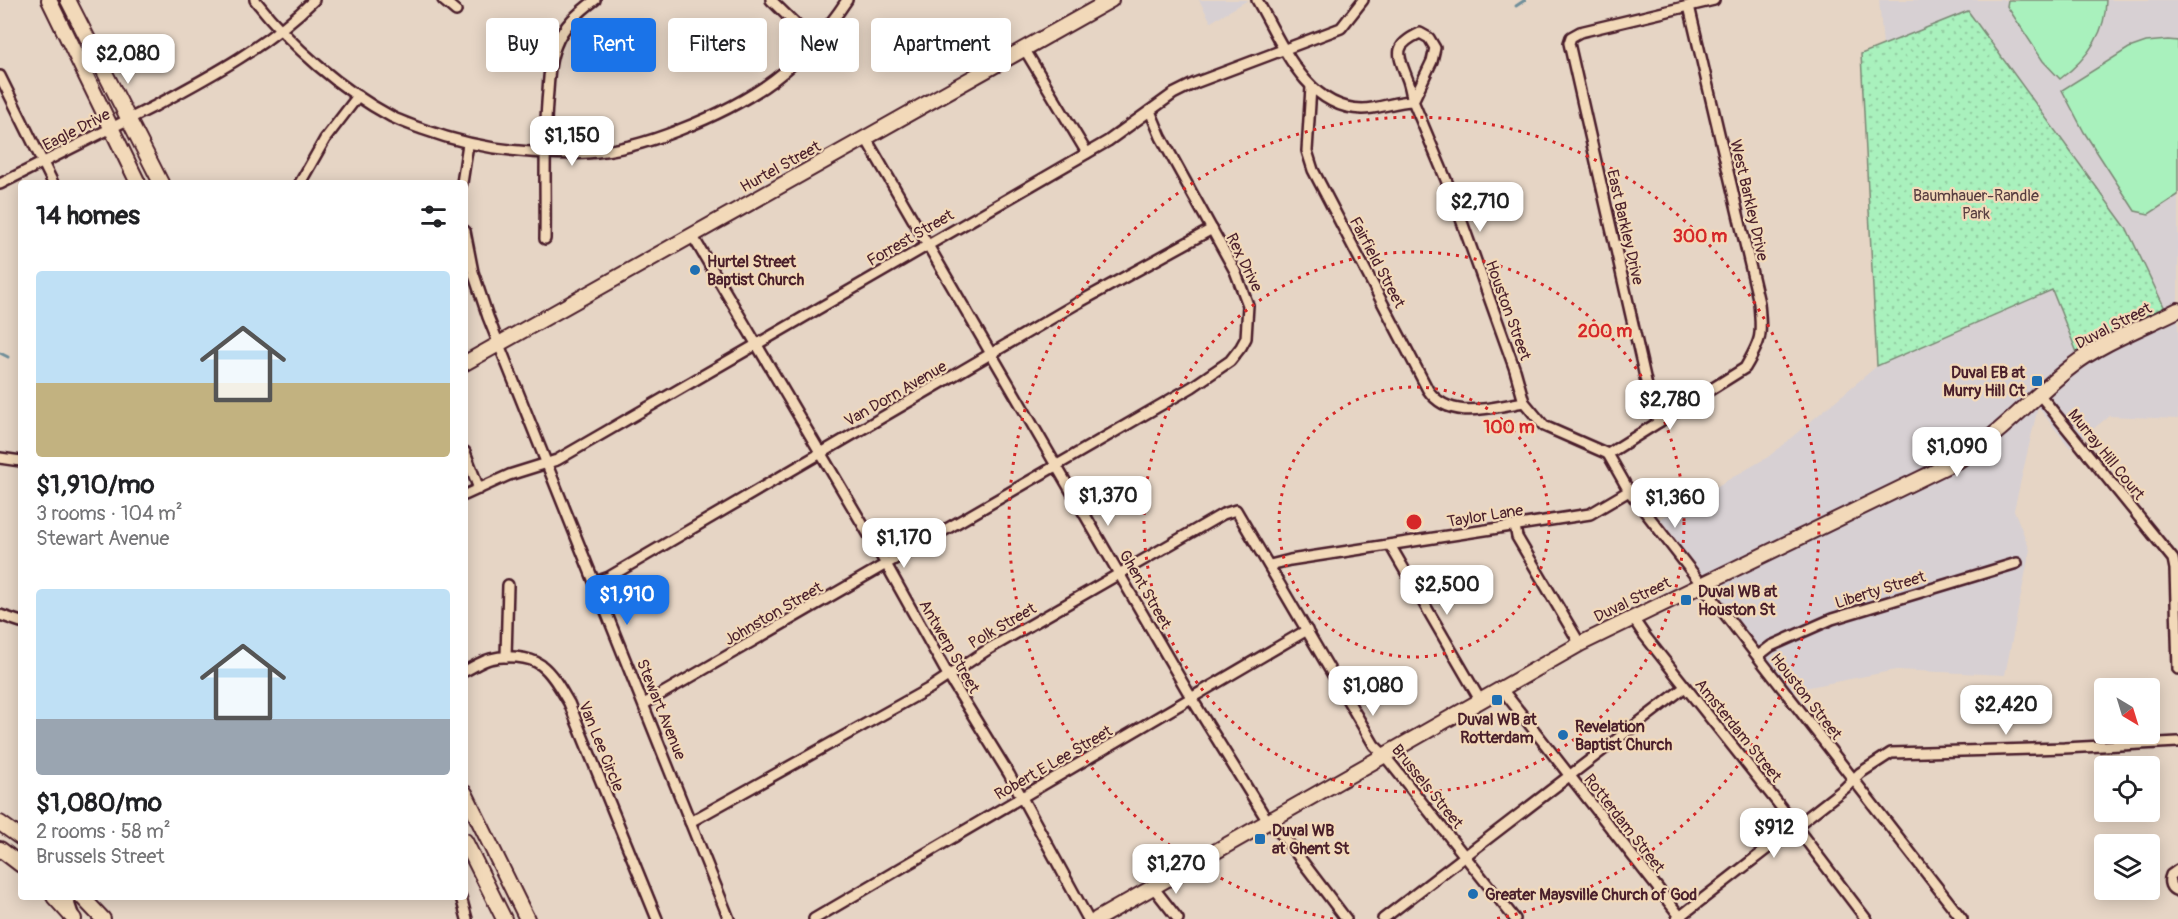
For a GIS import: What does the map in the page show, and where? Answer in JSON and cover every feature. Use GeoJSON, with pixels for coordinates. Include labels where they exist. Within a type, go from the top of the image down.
{"type":"FeatureCollection","features":[{"type":"Feature","properties":{"kind":"street"},"geometry":{"type":"LineString","coordinates":[[50,0],[137,180]]}},
{"type":"Feature","properties":{"kind":"street"},"geometry":{"type":"LineString","coordinates":[[68,0],[159,180]]}},
{"type":"Feature","properties":{"kind":"street"},"geometry":{"type":"LineString","coordinates":[[255,0],[280,28],[335,79],[358,96],[394,118],[486,148],[546,153],[617,150],[659,138],[702,121],[748,99],[784,72]]}},
{"type":"Feature","properties":{"kind":"street","name":"Eagle Drive"},"geometry":{"type":"LineString","coordinates":[[0,184],[128,120],[231,64],[314,0]]}},
{"type":"Feature","properties":{"kind":"street"},"geometry":{"type":"LineString","coordinates":[[443,0],[456,10]]}},
{"type":"Feature","properties":{"kind":"street"},"geometry":{"type":"LineString","coordinates":[[545,239],[546,111],[549,75],[556,45],[567,26],[595,0]]}},
{"type":"Feature","properties":{"kind":"street"},"geometry":{"type":"LineString","coordinates":[[771,0],[789,18]]}},
{"type":"Feature","properties":{"kind":"street"},"geometry":{"type":"LineString","coordinates":[[836,18],[848,0]]}},
{"type":"Feature","properties":{"kind":"street","name":"Hurtel Street"},"geometry":{"type":"LineString","coordinates":[[468,361],[1111,0]]}},
{"type":"Feature","properties":{"kind":"street"},"geometry":{"type":"LineString","coordinates":[[1257,0],[1295,67],[1311,87],[1333,102],[1362,109],[1413,101]]}},
{"type":"Feature","properties":{"kind":"street","name":"Forrest Street"},"geometry":{"type":"LineString","coordinates":[[468,494],[509,475],[567,454],[1108,141],[1173,94],[1195,83],[1341,28],[1363,0]]}},
{"type":"Feature","properties":{"kind":"street"},"geometry":{"type":"LineString","coordinates":[[1689,6],[1714,0]]}},
{"type":"Feature","properties":{"kind":"street","name":"East Barkley Drive"},"geometry":{"type":"LineString","coordinates":[[1659,422],[1652,408],[1569,49],[1571,37],[1580,32],[1689,6]]}},
{"type":"Feature","properties":{"kind":"street","name":"West Barkley Drive"},"geometry":{"type":"LineString","coordinates":[[1608,454],[1745,368],[1756,349],[1762,332],[1759,303],[1689,6]]}},
{"type":"Feature","properties":{"kind":"street","name":"Houston Street"},"geometry":{"type":"LineString","coordinates":[[1413,101],[1432,61],[1435,48],[1429,38],[1420,33],[1403,43],[1399,61],[1408,80],[1413,101],[1452,194],[1515,370],[1524,402],[1544,426],[1608,454],[1629,491],[1962,919]]}},
{"type":"Feature","properties":{"kind":"street"},"geometry":{"type":"LineString","coordinates":[[1025,50],[1087,153]]}},
{"type":"Feature","properties":{"kind":"street"},"geometry":{"type":"LineString","coordinates":[[0,76],[51,180]]}},
{"type":"Feature","properties":{"kind":"street","name":"Fairfield Street"},"geometry":{"type":"LineString","coordinates":[[1311,87],[1307,151],[1313,170],[1434,399],[1448,408],[1465,411],[1524,402]]}},
{"type":"Feature","properties":{"kind":"street"},"geometry":{"type":"LineString","coordinates":[[302,180],[325,139],[358,96]]}},
{"type":"Feature","properties":{"kind":"street","name":"Rex Drive"},"geometry":{"type":"LineString","coordinates":[[1134,420],[1218,371],[1230,361],[1246,338],[1248,305],[1235,271],[1161,137],[1150,111]]}},
{"type":"Feature","properties":{"kind":"street","name":"Ghent Street"},"geometry":{"type":"LineString","coordinates":[[866,137],[1192,699],[1267,820],[1283,837],[1346,919]]}},
{"type":"Feature","properties":{"kind":"street"},"geometry":{"type":"LineString","coordinates":[[462,180],[468,144]]}},
{"type":"Feature","properties":{"kind":"street","name":"Van Dorn Avenue"},"geometry":{"type":"LineString","coordinates":[[595,582],[609,577],[1076,304],[1212,229]]}},
{"type":"Feature","properties":{"kind":"street","name":"Antwerp Street"},"geometry":{"type":"LineString","coordinates":[[692,235],[1022,798],[1088,919]]}},
{"type":"Feature","properties":{"kind":"street","name":"Stewart Avenue"},"geometry":{"type":"LineString","coordinates":[[468,246],[473,272],[499,343],[729,919]]}},
{"type":"Feature","properties":{"kind":"street","name":"Duval Street"},"geometry":{"type":"LineString","coordinates":[[1097,919],[1267,820],[1580,644],[1959,460],[1996,435],[2038,394],[2084,357],[2178,310]]}},
{"type":"Feature","properties":{"kind":"street","name":"Murray Hill Court"},"geometry":{"type":"LineString","coordinates":[[2038,394],[2173,559],[2178,669]]}},
{"type":"Feature","properties":{"kind":"street","name":"Johnston Street"},"geometry":{"type":"LineString","coordinates":[[644,704],[1134,420]]}},
{"type":"Feature","properties":{"kind":"street"},"geometry":{"type":"LineString","coordinates":[[0,458],[18,461]]}},
{"type":"Feature","properties":{"kind":"street"},"geometry":{"type":"LineString","coordinates":[[468,460],[479,489]]}},
{"type":"Feature","properties":{"kind":"street","name":"Taylor Lane"},"geometry":{"type":"LineString","coordinates":[[1270,565],[1590,514],[1629,491]]}},
{"type":"Feature","properties":{"kind":"street","name":"Polk Street"},"geometry":{"type":"LineString","coordinates":[[690,822],[948,675],[987,650],[1223,514],[1236,510]]}},
{"type":"Feature","properties":{"kind":"street","name":"Brussels Street"},"geometry":{"type":"LineString","coordinates":[[1236,510],[1374,745],[1515,919]]}},
{"type":"Feature","properties":{"kind":"street"},"geometry":{"type":"LineString","coordinates":[[1515,526],[1517,537],[1580,644]]}},
{"type":"Feature","properties":{"kind":"street"},"geometry":{"type":"LineString","coordinates":[[1390,545],[1480,700]]}},
{"type":"Feature","properties":{"kind":"street","name":"Liberty Street"},"geometry":{"type":"LineString","coordinates":[[1758,656],[1771,646],[1832,619],[2017,563]]}},
{"type":"Feature","properties":{"kind":"street"},"geometry":{"type":"LineString","coordinates":[[506,657],[508,585]]}},
{"type":"Feature","properties":{"kind":"street"},"geometry":{"type":"LineString","coordinates":[[0,615],[18,621]]}},
{"type":"Feature","properties":{"kind":"street","name":"Amsterdam Street"},"geometry":{"type":"LineString","coordinates":[[1632,617],[1866,919]]}},
{"type":"Feature","properties":{"kind":"street","name":"Robert E Lee Street"},"geometry":{"type":"LineString","coordinates":[[813,919],[1307,630]]}},
{"type":"Feature","properties":{"kind":"street","name":"Van Lee Circle"},"geometry":{"type":"LineString","coordinates":[[468,670],[489,659],[506,657],[529,659],[540,664],[550,675],[569,703],[657,919]]}},
{"type":"Feature","properties":{"kind":"street"},"geometry":{"type":"LineString","coordinates":[[1383,919],[1685,687]]}},
{"type":"Feature","properties":{"kind":"street","name":"Rotterdam Street"},"geometry":{"type":"LineString","coordinates":[[1502,688],[1680,918]]}},
{"type":"Feature","properties":{"kind":"street"},"geometry":{"type":"LineString","coordinates":[[1680,918],[1853,779],[1891,753],[2178,742]]}},
{"type":"Feature","properties":{"kind":"street"},"geometry":{"type":"LineString","coordinates":[[468,799],[527,919]]}},
{"type":"Feature","properties":{"kind":"street"},"geometry":{"type":"LineString","coordinates":[[0,823],[18,836]]}},
{"type":"Feature","properties":{"kind":"street"},"geometry":{"type":"LineString","coordinates":[[468,847],[504,919]]}},
{"type":"Feature","properties":{"kind":"street"},"geometry":{"type":"LineString","coordinates":[[0,849],[18,863]]}},
{"type":"Feature","properties":{"kind":"street"},"geometry":{"type":"LineString","coordinates":[[2178,870],[2171,875],[2170,882],[2178,891]]}},
{"type":"Feature","properties":{"kind":"street"},"geometry":{"type":"LineString","coordinates":[[1153,887],[1178,919]]}},
{"type":"Feature","properties":{"kind":"street"},"geometry":{"type":"LineString","coordinates":[[57,900],[74,919]]}},
{"type":"Feature","properties":{"kind":"street"},"geometry":{"type":"LineString","coordinates":[[68,900],[74,919]]}},
{"type":"Feature","properties":{"kind":"street"},"geometry":{"type":"LineString","coordinates":[[85,900],[103,919]]}},
{"type":"Feature","properties":{"kind":"street"},"geometry":{"type":"LineString","coordinates":[[462,900],[467,919]]}},
{"type":"Feature","properties":{"kind":"shaded area"},"geometry":{"type":"Polygon","coordinates":[[[1199,0],[1248,0],[1211,22],[1199,0]]]}},
{"type":"Feature","properties":{"kind":"shaded area"},"geometry":{"type":"Polygon","coordinates":[[[1879,0],[2178,0],[2178,419],[2109,416],[2070,448],[2038,407],[2014,510],[2030,550],[2005,675],[1896,670],[1789,691],[1757,645],[1660,519],[1768,457],[1877,366],[2052,289],[2079,356],[1969,11],[1883,45],[1879,0]]]}},
{"type":"Feature","properties":{"kind":"green space"},"geometry":{"type":"Polygon","coordinates":[[[2008,0],[2106,0],[2099,35],[2079,63],[2060,79],[2043,61],[2007,6],[2008,0]]]}},
{"type":"Feature","properties":{"kind":"green space","name":"Baumhauer-Randle Park"},"geometry":{"type":"Polygon","coordinates":[[[1968,11],[2127,229],[2168,315],[2080,360],[2052,290],[1877,366],[1861,54],[1968,11]]]}},
{"type":"Feature","properties":{"kind":"green space"},"geometry":{"type":"Polygon","coordinates":[[[2178,41],[2178,195],[2149,214],[2135,211],[2084,132],[2062,90],[2129,48],[2146,42],[2178,41]]]}},
{"type":"Feature","properties":{"kind":"waterway"},"geometry":{"type":"LineString","coordinates":[[1516,6],[1525,0]]}},
{"type":"Feature","properties":{"kind":"waterway"},"geometry":{"type":"LineString","coordinates":[[0,353],[8,357]]}},
{"type":"Feature","properties":{"kind":"place","name":"Hurtel Street Baptist Church"},"geometry":{"type":"Point","coordinates":[695,270]}},
{"type":"Feature","properties":{"kind":"place","name":"Duval EB at Murry Hill Ct"},"geometry":{"type":"Point","coordinates":[2037,381]}},
{"type":"Feature","properties":{"kind":"place","name":"Duval WB at Houston St"},"geometry":{"type":"Point","coordinates":[1686,600]}},
{"type":"Feature","properties":{"kind":"place","name":"Duval WB at Rotterdam"},"geometry":{"type":"Point","coordinates":[1497,700]}},
{"type":"Feature","properties":{"kind":"place","name":"Revelation Baptist Church"},"geometry":{"type":"Point","coordinates":[1563,735]}},
{"type":"Feature","properties":{"kind":"place","name":"Duval WB at Ghent St"},"geometry":{"type":"Point","coordinates":[1260,839]}},
{"type":"Feature","properties":{"kind":"place","name":"Greater Maysville Church of God"},"geometry":{"type":"Point","coordinates":[1473,894]}}]}
